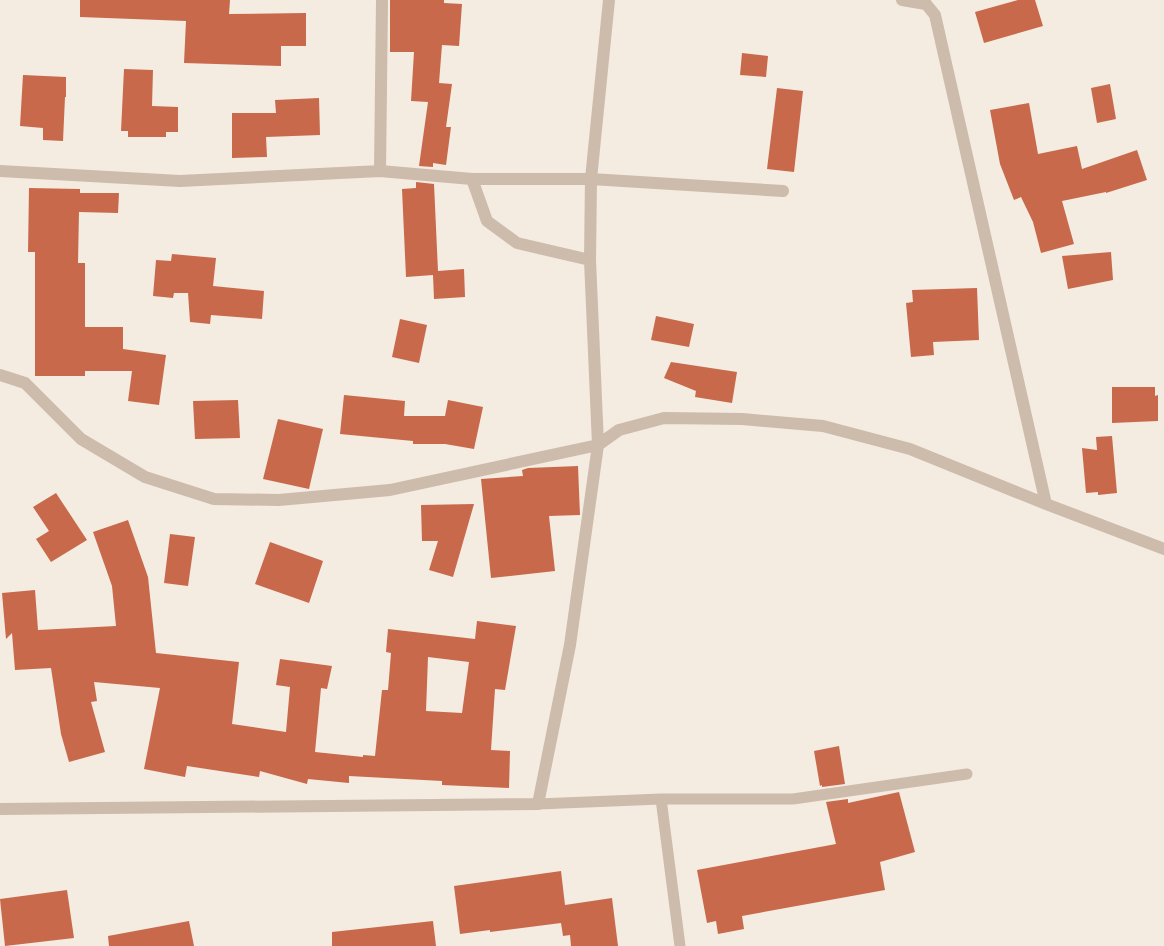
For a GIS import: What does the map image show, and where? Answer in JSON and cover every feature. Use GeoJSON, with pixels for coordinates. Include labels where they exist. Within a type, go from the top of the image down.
{"type":"FeatureCollection","features":[{"type":"Feature","properties":{"kind":"street"},"geometry":{"type":"LineString","coordinates":[[380,171],[382,0]]}},
{"type":"Feature","properties":{"kind":"street"},"geometry":{"type":"LineString","coordinates":[[0,809],[538,804],[570,645],[598,444],[590,260],[591,178],[609,0]]}},
{"type":"Feature","properties":{"kind":"street"},"geometry":{"type":"LineString","coordinates":[[902,0],[926,4],[934,15],[1046,504]]}},
{"type":"Feature","properties":{"kind":"street"},"geometry":{"type":"LineString","coordinates":[[0,171],[180,181],[380,171],[472,178],[591,178],[783,191]]}},
{"type":"Feature","properties":{"kind":"street"},"geometry":{"type":"LineString","coordinates":[[472,178],[487,221],[517,243],[590,260]]}},
{"type":"Feature","properties":{"kind":"street"},"geometry":{"type":"LineString","coordinates":[[0,375],[25,383],[81,439],[145,477],[214,499],[279,500],[390,490],[598,444],[619,430],[664,418],[742,419],[823,426],[910,449],[1164,549]]}},
{"type":"Feature","properties":{"kind":"lane"},"geometry":{"type":"LineString","coordinates":[[538,804],[661,800],[793,799],[968,774]]}},
{"type":"Feature","properties":{"kind":"lane"},"geometry":{"type":"LineString","coordinates":[[661,800],[680,946]]}},
{"type":"Feature","properties":{"kind":"building"},"geometry":{"type":"Polygon","coordinates":[[[80,0],[230,0],[229,14],[306,13],[306,46],[281,46],[281,66],[184,63],[186,21],[80,17],[80,0]]]}},
{"type":"Feature","properties":{"kind":"building"},"geometry":{"type":"Polygon","coordinates":[[[390,0],[444,0],[444,3],[462,4],[459,46],[442,45],[439,83],[452,84],[446,127],[451,127],[446,165],[433,163],[433,167],[419,166],[428,102],[411,101],[414,52],[390,52],[390,0]]]}},
{"type":"Feature","properties":{"kind":"building"},"geometry":{"type":"Polygon","coordinates":[[[1018,0],[1035,0],[1043,26],[984,43],[975,12],[1018,0]]]}},
{"type":"Feature","properties":{"kind":"building"},"geometry":{"type":"Polygon","coordinates":[[[742,53],[768,56],[766,77],[740,75],[742,53]]]}},
{"type":"Feature","properties":{"kind":"building"},"geometry":{"type":"Polygon","coordinates":[[[124,69],[153,70],[152,106],[178,107],[178,132],[166,132],[166,137],[128,137],[128,131],[121,131],[124,69]]]}},
{"type":"Feature","properties":{"kind":"building"},"geometry":{"type":"Polygon","coordinates":[[[23,75],[66,77],[63,141],[43,140],[43,128],[20,126],[23,75]]]}},
{"type":"Feature","properties":{"kind":"building"},"geometry":{"type":"Polygon","coordinates":[[[1110,84],[1116,119],[1097,123],[1091,88],[1110,84]]]}},
{"type":"Feature","properties":{"kind":"building"},"geometry":{"type":"Polygon","coordinates":[[[777,88],[803,91],[794,172],[767,169],[777,88]]]}},
{"type":"Feature","properties":{"kind":"building"},"geometry":{"type":"Polygon","coordinates":[[[319,98],[320,135],[266,137],[267,157],[232,158],[232,113],[276,113],[275,100],[319,98]]]}},
{"type":"Feature","properties":{"kind":"building"},"geometry":{"type":"Polygon","coordinates":[[[1029,103],[1038,154],[1077,146],[1082,169],[1137,150],[1147,180],[1106,193],[1062,201],[1074,244],[1041,253],[1033,222],[1021,197],[1014,200],[1000,164],[990,110],[1029,103]]]}},
{"type":"Feature","properties":{"kind":"building"},"geometry":{"type":"Polygon","coordinates":[[[416,182],[434,184],[438,271],[464,269],[465,297],[434,299],[433,275],[406,277],[402,189],[416,188],[416,182]]]}},
{"type":"Feature","properties":{"kind":"building"},"geometry":{"type":"Polygon","coordinates":[[[29,188],[80,189],[80,193],[119,193],[118,213],[79,212],[78,263],[85,263],[85,327],[123,327],[123,349],[166,355],[159,405],[128,401],[132,371],[85,371],[85,376],[35,376],[35,252],[28,252],[29,188]]]}},
{"type":"Feature","properties":{"kind":"building"},"geometry":{"type":"Polygon","coordinates":[[[1111,252],[1113,280],[1068,289],[1062,256],[1111,252]]]}},
{"type":"Feature","properties":{"kind":"building"},"geometry":{"type":"Polygon","coordinates":[[[172,254],[216,258],[213,286],[264,291],[262,319],[211,315],[210,324],[190,322],[188,293],[174,293],[173,298],[153,296],[156,260],[171,261],[172,254]]]}},
{"type":"Feature","properties":{"kind":"building"},"geometry":{"type":"Polygon","coordinates":[[[977,288],[979,340],[933,342],[934,355],[911,357],[906,303],[913,302],[912,290],[977,288]]]}},
{"type":"Feature","properties":{"kind":"building"},"geometry":{"type":"Polygon","coordinates":[[[656,316],[694,324],[689,347],[651,340],[656,316]]]}},
{"type":"Feature","properties":{"kind":"building"},"geometry":{"type":"Polygon","coordinates":[[[400,319],[427,325],[419,363],[392,357],[400,319]]]}},
{"type":"Feature","properties":{"kind":"building"},"geometry":{"type":"Polygon","coordinates":[[[671,362],[737,372],[732,403],[695,397],[696,391],[664,378],[671,362]]]}},
{"type":"Feature","properties":{"kind":"building"},"geometry":{"type":"Polygon","coordinates":[[[1112,387],[1155,387],[1155,396],[1158,395],[1158,421],[1112,423],[1112,387]]]}},
{"type":"Feature","properties":{"kind":"building"},"geometry":{"type":"Polygon","coordinates":[[[344,395],[405,401],[404,416],[445,416],[448,400],[483,407],[474,449],[445,444],[413,444],[413,441],[340,434],[344,395]]]}},
{"type":"Feature","properties":{"kind":"building"},"geometry":{"type":"Polygon","coordinates":[[[238,400],[240,438],[195,439],[193,401],[238,400]]]}},
{"type":"Feature","properties":{"kind":"building"},"geometry":{"type":"Polygon","coordinates":[[[278,419],[323,429],[309,489],[263,479],[278,419]]]}},
{"type":"Feature","properties":{"kind":"building"},"geometry":{"type":"Polygon","coordinates":[[[1112,436],[1117,493],[1098,495],[1098,492],[1086,493],[1082,448],[1097,450],[1096,437],[1112,436]]]}},
{"type":"Feature","properties":{"kind":"building"},"geometry":{"type":"Polygon","coordinates":[[[578,466],[580,515],[549,516],[555,571],[491,578],[481,479],[523,476],[522,470],[528,468],[578,466]]]}},
{"type":"Feature","properties":{"kind":"building"},"geometry":{"type":"Polygon","coordinates":[[[56,493],[87,540],[51,562],[36,539],[49,531],[33,507],[56,493]]]}},
{"type":"Feature","properties":{"kind":"building"},"geometry":{"type":"Polygon","coordinates":[[[474,504],[453,577],[429,570],[438,541],[422,541],[421,505],[474,504]]]}},
{"type":"Feature","properties":{"kind":"building"},"geometry":{"type":"Polygon","coordinates":[[[128,520],[148,577],[156,653],[239,662],[232,724],[286,732],[290,687],[276,685],[280,659],[332,666],[327,689],[321,688],[315,752],[363,757],[363,755],[375,756],[382,690],[388,690],[391,653],[386,652],[388,629],[475,639],[477,621],[516,626],[505,690],[495,689],[491,750],[510,751],[509,788],[442,785],[442,781],[349,776],[349,783],[308,779],[307,784],[260,771],[259,777],[187,766],[185,777],[144,769],[160,688],[94,682],[97,701],[91,702],[105,752],[69,762],[61,734],[51,668],[15,670],[12,633],[6,639],[2,593],[35,590],[38,630],[116,626],[112,586],[93,532],[128,520]],[[428,657],[426,711],[462,713],[469,662],[428,657]]]}},
{"type":"Feature","properties":{"kind":"building"},"geometry":{"type":"Polygon","coordinates":[[[170,534],[195,537],[188,586],[164,583],[170,534]]]}},
{"type":"Feature","properties":{"kind":"building"},"geometry":{"type":"Polygon","coordinates":[[[270,542],[323,561],[309,603],[255,584],[270,542]]]}},
{"type":"Feature","properties":{"kind":"building"},"geometry":{"type":"Polygon","coordinates":[[[839,746],[845,784],[822,787],[822,785],[820,786],[814,751],[839,746]]]}},
{"type":"Feature","properties":{"kind":"building"},"geometry":{"type":"Polygon","coordinates":[[[899,792],[915,852],[880,862],[885,890],[742,916],[744,929],[718,934],[716,921],[707,923],[697,870],[836,844],[826,802],[848,799],[848,803],[899,792]]]}},
{"type":"Feature","properties":{"kind":"building"},"geometry":{"type":"Polygon","coordinates":[[[561,871],[565,905],[612,898],[618,946],[571,946],[570,935],[563,936],[561,923],[460,934],[454,886],[561,871]]]}},
{"type":"Feature","properties":{"kind":"building"},"geometry":{"type":"Polygon","coordinates":[[[67,890],[74,938],[5,946],[0,899],[67,890]]]}},
{"type":"Feature","properties":{"kind":"building"},"geometry":{"type":"Polygon","coordinates":[[[189,921],[194,946],[109,946],[108,936],[189,921]]]}},
{"type":"Feature","properties":{"kind":"building"},"geometry":{"type":"Polygon","coordinates":[[[433,921],[436,946],[332,946],[332,932],[433,921]]]}}]}
